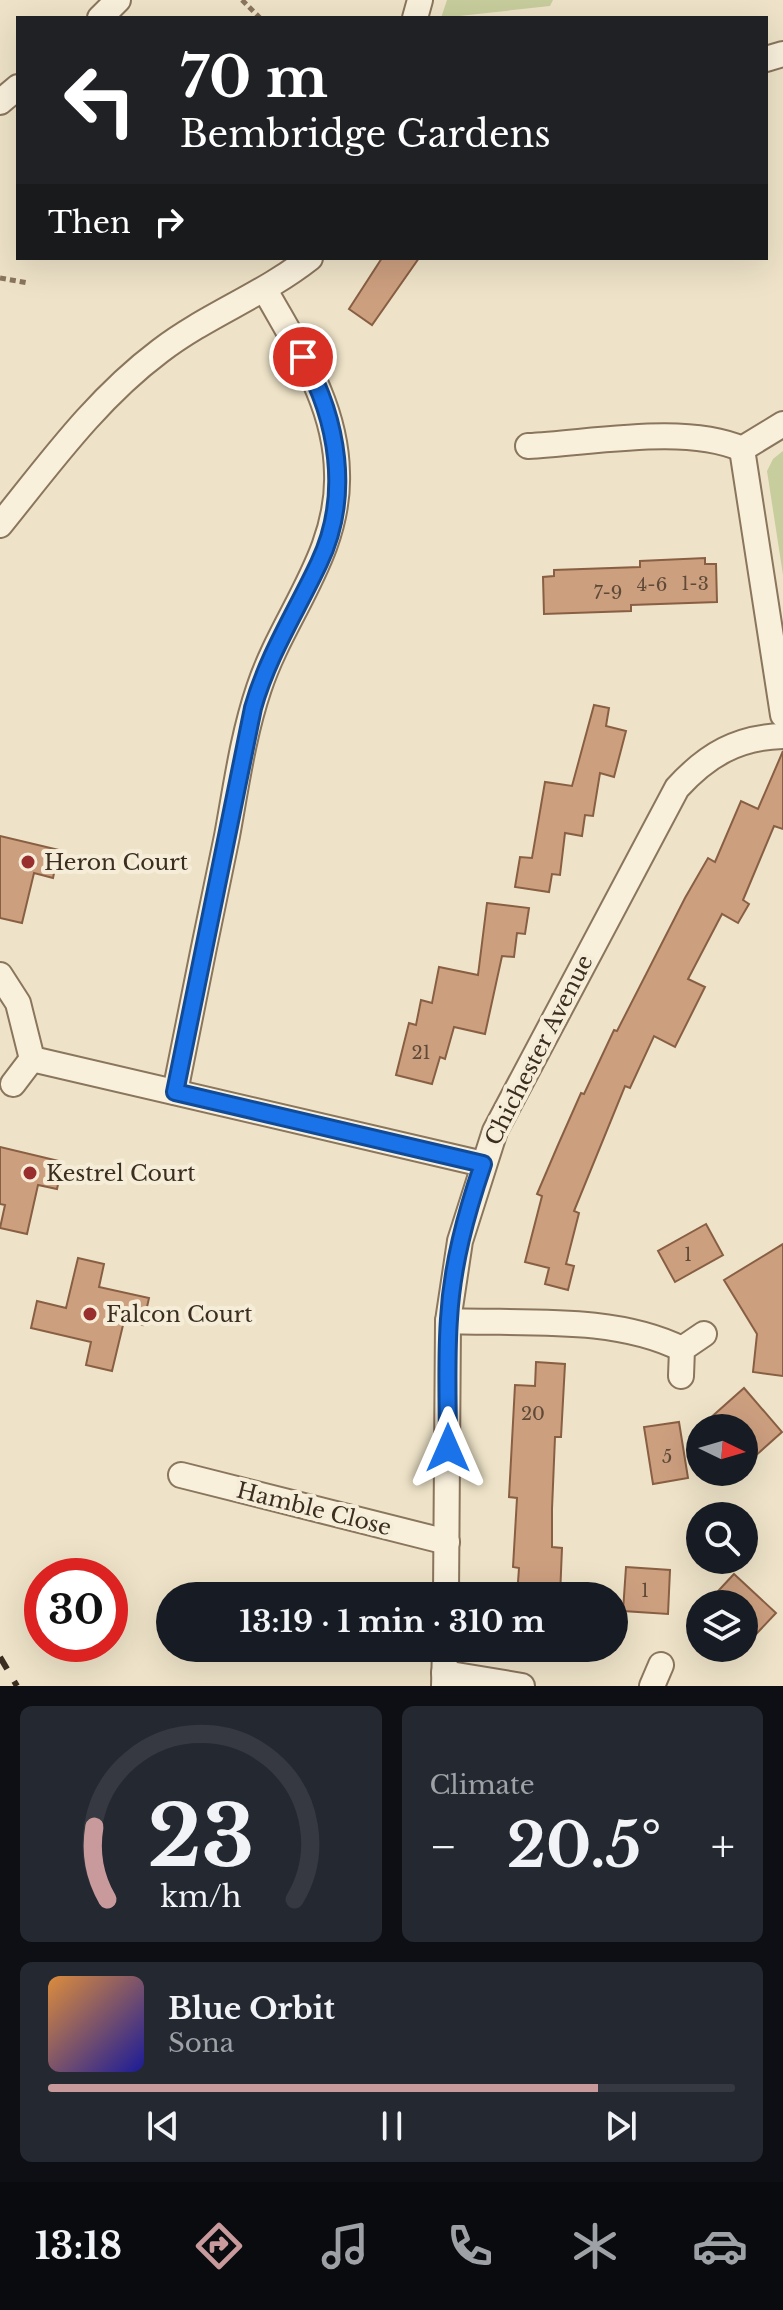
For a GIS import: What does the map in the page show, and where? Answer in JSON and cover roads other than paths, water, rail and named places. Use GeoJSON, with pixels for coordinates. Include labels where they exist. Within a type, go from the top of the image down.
{"type":"FeatureCollection","features":[{"type":"Feature","properties":{"kind":"street"},"geometry":{"type":"LineString","coordinates":[[102,16],[118,0]]}},
{"type":"Feature","properties":{"kind":"street"},"geometry":{"type":"LineString","coordinates":[[0,102],[16,89]]}},
{"type":"Feature","properties":{"kind":"street"},"geometry":{"type":"LineString","coordinates":[[0,525],[80,425],[118,385],[173,342],[221,311],[265,290],[307,260]]}},
{"type":"Feature","properties":{"kind":"street"},"geometry":{"type":"LineString","coordinates":[[175,1092],[253,708],[279,638],[319,562],[336,500],[336,453],[326,404],[316,379],[265,290]]}},
{"type":"Feature","properties":{"kind":"street"},"geometry":{"type":"LineString","coordinates":[[742,449],[783,424]]}},
{"type":"Feature","properties":{"kind":"street"},"geometry":{"type":"LineString","coordinates":[[528,446],[683,436],[723,440],[742,449]]}},
{"type":"Feature","properties":{"kind":"street"},"geometry":{"type":"LineString","coordinates":[[742,449],[783,715]]}},
{"type":"Feature","properties":{"kind":"street","name":"Chichester Avenue"},"geometry":{"type":"LineString","coordinates":[[446,1582],[448,1321],[460,1241],[483,1164],[509,1100],[677,788],[715,753],[761,736],[783,736]]}},
{"type":"Feature","properties":{"kind":"street"},"geometry":{"type":"LineString","coordinates":[[0,975],[18,1003],[32,1059]]}},
{"type":"Feature","properties":{"kind":"street"},"geometry":{"type":"LineString","coordinates":[[32,1059],[483,1164]]}},
{"type":"Feature","properties":{"kind":"street"},"geometry":{"type":"LineString","coordinates":[[13,1084],[32,1059]]}},
{"type":"Feature","properties":{"kind":"street"},"geometry":{"type":"LineString","coordinates":[[448,1321],[609,1327],[651,1335],[682,1349]]}},
{"type":"Feature","properties":{"kind":"street"},"geometry":{"type":"LineString","coordinates":[[682,1349],[704,1334]]}},
{"type":"Feature","properties":{"kind":"street"},"geometry":{"type":"LineString","coordinates":[[681,1376],[682,1349]]}},
{"type":"Feature","properties":{"kind":"street","name":"Hamble Close"},"geometry":{"type":"LineString","coordinates":[[181,1475],[447,1542]]}},
{"type":"Feature","properties":{"kind":"street"},"geometry":{"type":"LineString","coordinates":[[444,1680],[522,1686]]}},
{"type":"Feature","properties":{"kind":"railway"},"geometry":{"type":"LineString","coordinates":[[0,1657],[17,1686]]}},
{"type":"Feature","properties":{"kind":"place","name":"Heron Court"},"geometry":{"type":"Point","coordinates":[28,862]}},
{"type":"Feature","properties":{"kind":"place","name":"Kestrel Court"},"geometry":{"type":"Point","coordinates":[30,1173]}},
{"type":"Feature","properties":{"kind":"place","name":"Falcon Court"},"geometry":{"type":"Point","coordinates":[90,1314]}}]}
